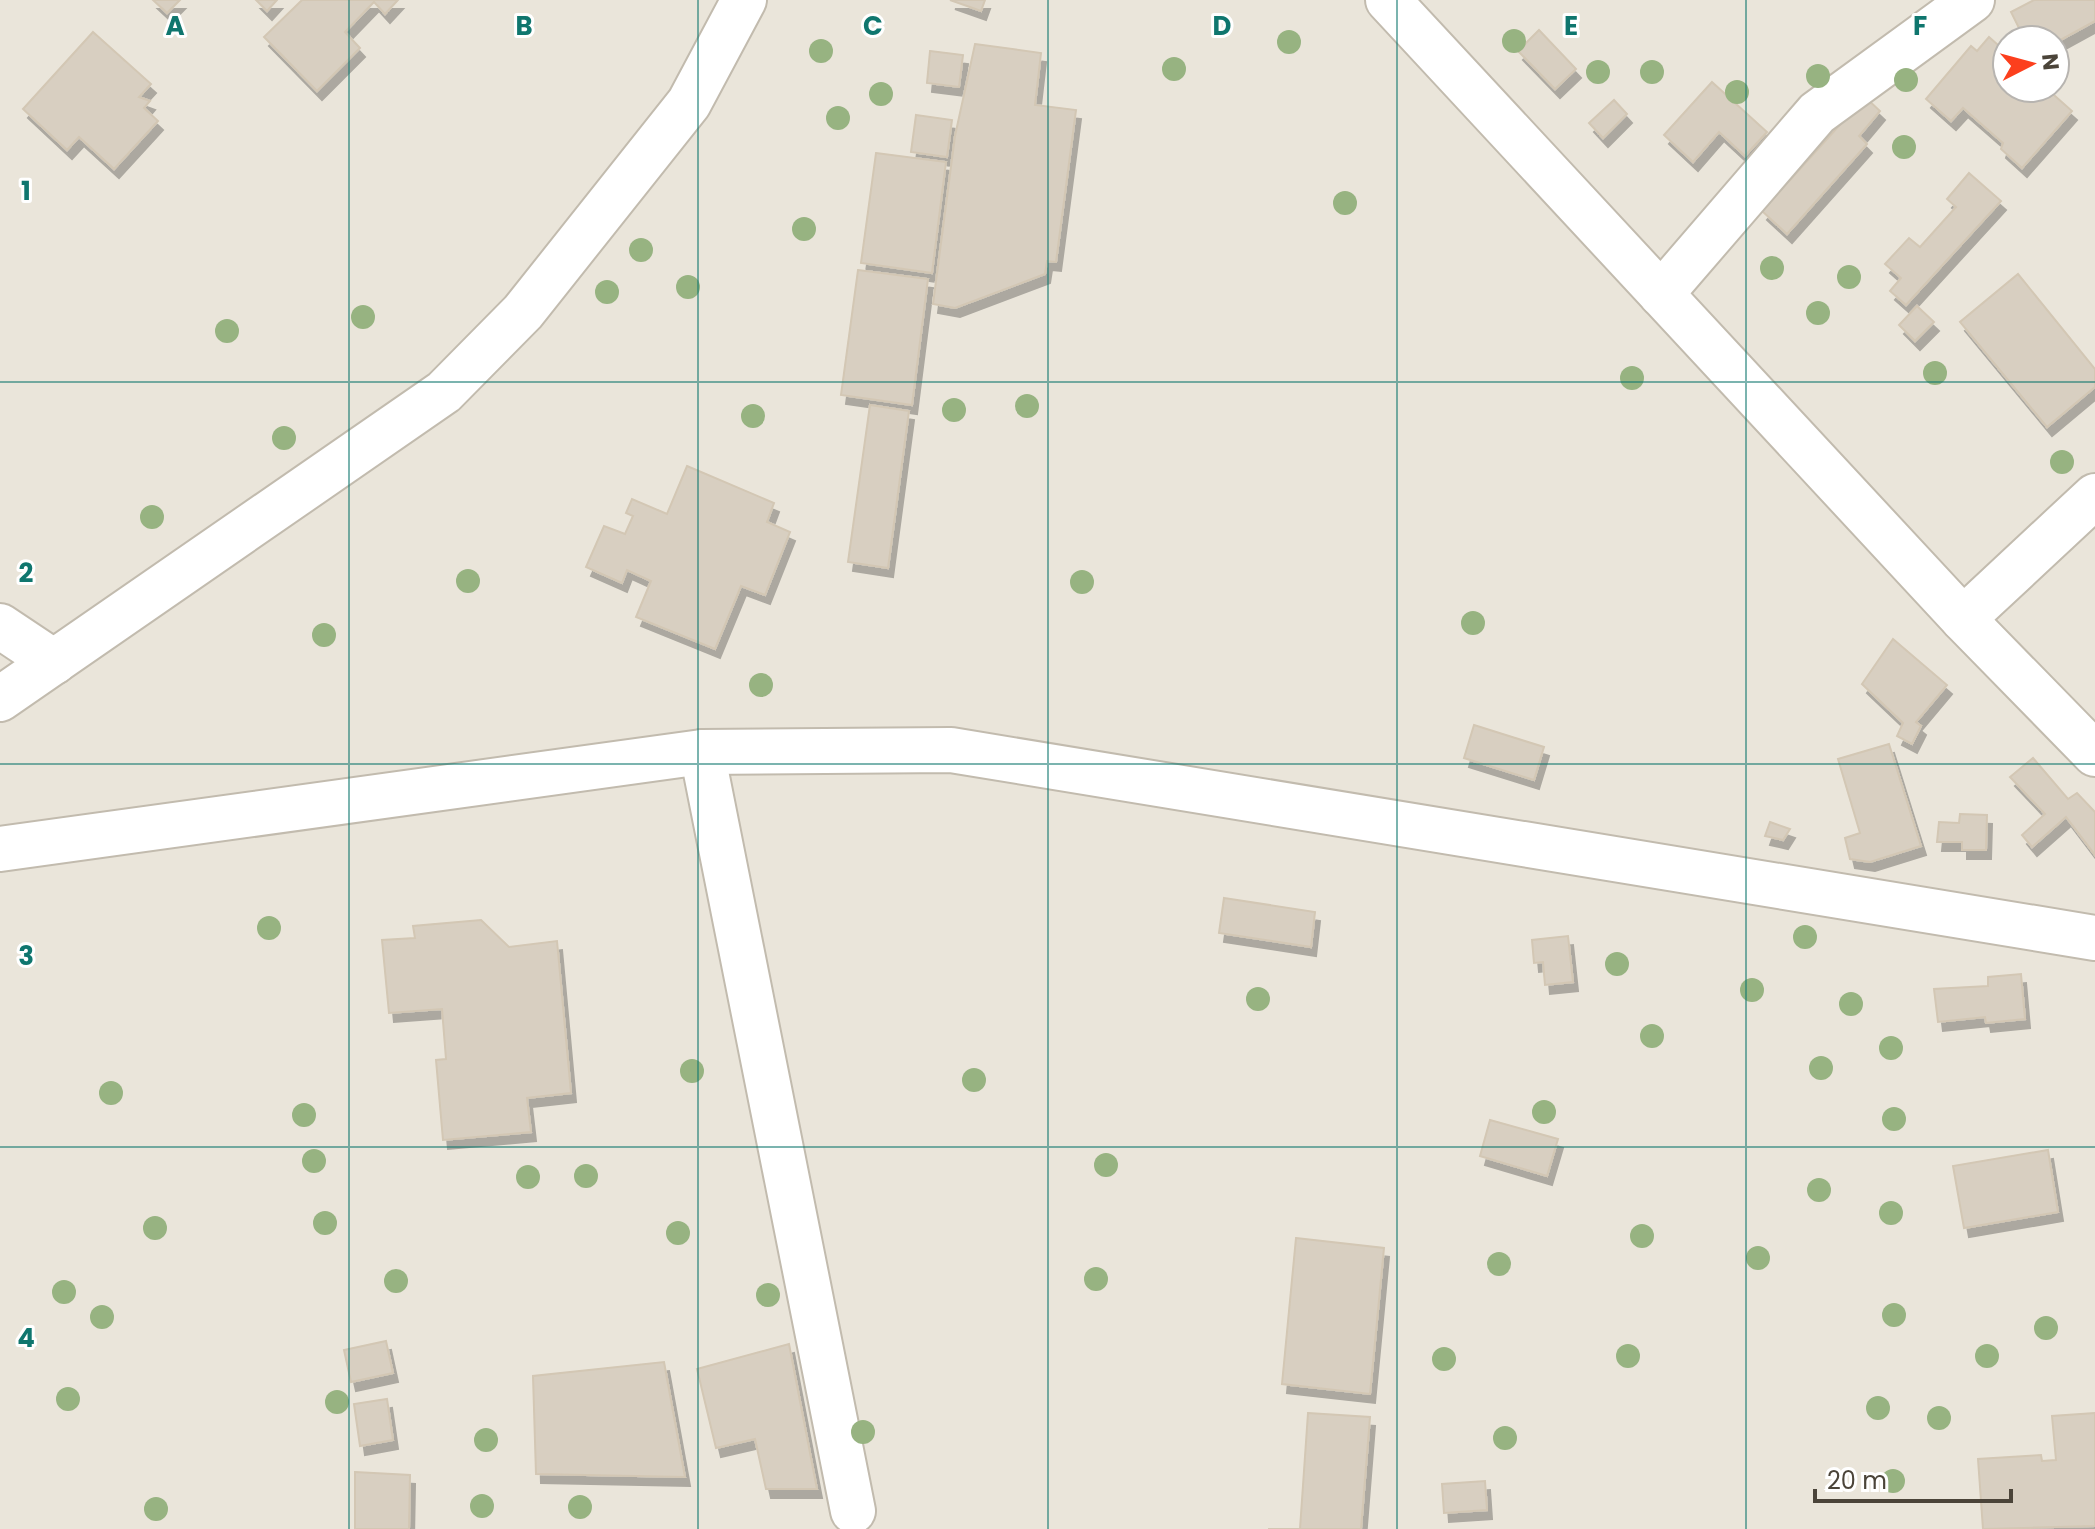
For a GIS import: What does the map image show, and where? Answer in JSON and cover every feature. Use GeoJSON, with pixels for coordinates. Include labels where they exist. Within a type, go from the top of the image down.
{"type":"FeatureCollection","features":[{"type":"Feature","properties":{"kind":"street"},"geometry":{"type":"LineString","coordinates":[[0,699],[444,392],[523,312],[689,103],[744,0]]}},
{"type":"Feature","properties":{"kind":"street"},"geometry":{"type":"LineString","coordinates":[[1388,0],[1963,619],[2095,754]]}},
{"type":"Feature","properties":{"kind":"street"},"geometry":{"type":"LineString","coordinates":[[1661,294],[1817,113],[1972,0]]}},
{"type":"Feature","properties":{"kind":"street"},"geometry":{"type":"LineString","coordinates":[[1963,619],[2095,496]]}},
{"type":"Feature","properties":{"kind":"street"},"geometry":{"type":"LineString","coordinates":[[0,626],[54,662]]}},
{"type":"Feature","properties":{"kind":"street"},"geometry":{"type":"LineString","coordinates":[[0,849],[702,752],[951,750],[2095,938]]}},
{"type":"Feature","properties":{"kind":"street"},"geometry":{"type":"LineString","coordinates":[[702,752],[853,1511]]}},
{"type":"Feature","properties":{"kind":"shaded area"},"geometry":{"type":"Polygon","coordinates":[[[0,0],[2095,0],[2095,1529],[0,1529],[0,0]]]}},
{"type":"Feature","properties":{"kind":"building"},"geometry":{"type":"Polygon","coordinates":[[[153,0],[180,0],[167,13],[153,0]]]}},
{"type":"Feature","properties":{"kind":"building"},"geometry":{"type":"Polygon","coordinates":[[[256,0],[277,0],[267,11],[256,0]]]}},
{"type":"Feature","properties":{"kind":"building"},"geometry":{"type":"Polygon","coordinates":[[[302,0],[398,0],[385,14],[374,2],[345,32],[360,48],[317,91],[264,37],[302,0]]]}},
{"type":"Feature","properties":{"kind":"building"},"geometry":{"type":"Polygon","coordinates":[[[950,0],[985,0],[981,11],[950,0]]]}},
{"type":"Feature","properties":{"kind":"building"},"geometry":{"type":"Polygon","coordinates":[[[2034,0],[2095,0],[2095,21],[2071,34],[2071,24],[2017,24],[2011,12],[2034,0]]]}},
{"type":"Feature","properties":{"kind":"building"},"geometry":{"type":"Polygon","coordinates":[[[1539,30],[1576,69],[1555,89],[1518,51],[1539,30]]]}},
{"type":"Feature","properties":{"kind":"building"},"geometry":{"type":"Polygon","coordinates":[[[93,32],[151,84],[139,97],[150,101],[144,108],[158,121],[114,169],[79,137],[67,150],[23,109],[93,32]]]}},
{"type":"Feature","properties":{"kind":"building"},"geometry":{"type":"Polygon","coordinates":[[[1989,37],[1991,39],[1991,104],[2064,104],[2072,111],[2022,168],[2001,149],[2003,143],[1963,108],[1951,121],[1926,99],[1971,46],[1977,51],[1989,37]]]}},
{"type":"Feature","properties":{"kind":"building"},"geometry":{"type":"Polygon","coordinates":[[[975,44],[1041,53],[1035,105],[1076,110],[1056,262],[1047,261],[1045,274],[955,308],[933,304],[955,136],[975,44]]]}},
{"type":"Feature","properties":{"kind":"building"},"geometry":{"type":"Polygon","coordinates":[[[930,51],[963,55],[959,87],[927,83],[930,51]]]}},
{"type":"Feature","properties":{"kind":"building"},"geometry":{"type":"Polygon","coordinates":[[[1712,82],[1767,132],[1745,156],[1719,132],[1693,162],[1664,135],[1712,82]]]}},
{"type":"Feature","properties":{"kind":"building"},"geometry":{"type":"Polygon","coordinates":[[[1865,97],[1880,111],[1859,136],[1867,144],[1787,234],[1762,211],[1865,97]]]}},
{"type":"Feature","properties":{"kind":"building"},"geometry":{"type":"Polygon","coordinates":[[[1614,100],[1627,114],[1603,138],[1589,123],[1614,100]]]}},
{"type":"Feature","properties":{"kind":"building"},"geometry":{"type":"Polygon","coordinates":[[[916,115],[952,120],[947,157],[911,152],[916,115]]]}},
{"type":"Feature","properties":{"kind":"building"},"geometry":{"type":"Polygon","coordinates":[[[876,153],[946,162],[932,273],[861,263],[876,153]]]}},
{"type":"Feature","properties":{"kind":"building"},"geometry":{"type":"Polygon","coordinates":[[[1969,173],[2001,201],[1906,305],[1890,291],[1901,278],[1885,264],[1909,238],[1920,247],[1956,207],[1947,199],[1969,173]]]}},
{"type":"Feature","properties":{"kind":"building"},"geometry":{"type":"Polygon","coordinates":[[[858,270],[928,279],[912,405],[841,395],[858,270]]]}},
{"type":"Feature","properties":{"kind":"building"},"geometry":{"type":"Polygon","coordinates":[[[2018,274],[2095,369],[2095,387],[2047,427],[1960,322],[2018,274]]]}},
{"type":"Feature","properties":{"kind":"building"},"geometry":{"type":"Polygon","coordinates":[[[1917,306],[1934,322],[1915,341],[1899,325],[1917,306]]]}},
{"type":"Feature","properties":{"kind":"building"},"geometry":{"type":"Polygon","coordinates":[[[870,405],[909,411],[888,568],[848,562],[870,405]]]}},
{"type":"Feature","properties":{"kind":"building"},"geometry":{"type":"Polygon","coordinates":[[[687,466],[774,503],[767,522],[790,532],[765,595],[741,586],[715,649],[636,617],[651,581],[627,570],[622,583],[586,567],[604,526],[625,534],[633,516],[626,513],[632,499],[667,514],[687,466]]]}},
{"type":"Feature","properties":{"kind":"building"},"geometry":{"type":"Polygon","coordinates":[[[1893,639],[1947,685],[1916,722],[1921,726],[1912,744],[1897,736],[1903,723],[1862,684],[1893,639]]]}},
{"type":"Feature","properties":{"kind":"building"},"geometry":{"type":"Polygon","coordinates":[[[1474,725],[1544,747],[1534,780],[1464,758],[1474,725]]]}},
{"type":"Feature","properties":{"kind":"building"},"geometry":{"type":"Polygon","coordinates":[[[1889,744],[1921,846],[1870,862],[1850,859],[1845,838],[1860,833],[1838,759],[1889,744]]]}},
{"type":"Feature","properties":{"kind":"building"},"geometry":{"type":"Polygon","coordinates":[[[2033,758],[2068,799],[2077,793],[2095,812],[2095,855],[2066,817],[2032,847],[2022,835],[2045,814],[2010,777],[2033,758]]]}},
{"type":"Feature","properties":{"kind":"building"},"geometry":{"type":"Polygon","coordinates":[[[1960,814],[1987,815],[1986,850],[1962,850],[1962,842],[1937,842],[1939,822],[1959,823],[1960,814]]]}},
{"type":"Feature","properties":{"kind":"building"},"geometry":{"type":"Polygon","coordinates":[[[1770,822],[1790,829],[1783,840],[1765,836],[1770,822]]]}},
{"type":"Feature","properties":{"kind":"building"},"geometry":{"type":"Polygon","coordinates":[[[1224,898],[1315,912],[1311,947],[1219,933],[1224,898]]]}},
{"type":"Feature","properties":{"kind":"building"},"geometry":{"type":"Polygon","coordinates":[[[481,920],[509,947],[557,941],[571,1093],[527,1098],[531,1132],[443,1140],[436,1060],[446,1059],[442,1009],[389,1013],[382,940],[415,938],[413,926],[481,920]]]}},
{"type":"Feature","properties":{"kind":"building"},"geometry":{"type":"Polygon","coordinates":[[[1568,936],[1573,982],[1545,985],[1543,962],[1534,963],[1532,940],[1568,936]]]}},
{"type":"Feature","properties":{"kind":"building"},"geometry":{"type":"Polygon","coordinates":[[[2021,974],[2025,1019],[1986,1023],[1985,1017],[1938,1022],[1934,989],[1988,986],[1988,977],[2021,974]]]}},
{"type":"Feature","properties":{"kind":"building"},"geometry":{"type":"Polygon","coordinates":[[[1490,1120],[1558,1139],[1547,1176],[1480,1156],[1490,1120]]]}},
{"type":"Feature","properties":{"kind":"building"},"geometry":{"type":"Polygon","coordinates":[[[2048,1150],[2058,1212],[1964,1228],[1953,1166],[2048,1150]]]}},
{"type":"Feature","properties":{"kind":"building"},"geometry":{"type":"Polygon","coordinates":[[[1296,1238],[1384,1248],[1370,1394],[1282,1384],[1296,1238]]]}},
{"type":"Feature","properties":{"kind":"building"},"geometry":{"type":"Polygon","coordinates":[[[386,1341],[393,1373],[351,1382],[344,1350],[386,1341]]]}},
{"type":"Feature","properties":{"kind":"building"},"geometry":{"type":"Polygon","coordinates":[[[789,1344],[817,1489],[766,1489],[755,1439],[716,1448],[697,1369],[789,1344]]]}},
{"type":"Feature","properties":{"kind":"building"},"geometry":{"type":"Polygon","coordinates":[[[664,1362],[685,1477],[536,1474],[533,1376],[664,1362]]]}},
{"type":"Feature","properties":{"kind":"building"},"geometry":{"type":"Polygon","coordinates":[[[387,1399],[393,1440],[360,1446],[354,1404],[387,1399]]]}},
{"type":"Feature","properties":{"kind":"building"},"geometry":{"type":"Polygon","coordinates":[[[1308,1413],[1370,1417],[1361,1529],[1300,1529],[1308,1413]]]}},
{"type":"Feature","properties":{"kind":"building"},"geometry":{"type":"Polygon","coordinates":[[[2095,1413],[2095,1526],[1983,1529],[1978,1459],[2041,1455],[2042,1461],[2056,1460],[2052,1416],[2095,1413]]]}},
{"type":"Feature","properties":{"kind":"building"},"geometry":{"type":"Polygon","coordinates":[[[355,1472],[410,1475],[409,1529],[355,1529],[355,1472]]]}},
{"type":"Feature","properties":{"kind":"building"},"geometry":{"type":"Polygon","coordinates":[[[1485,1481],[1487,1510],[1444,1513],[1442,1484],[1485,1481]]]}}]}
